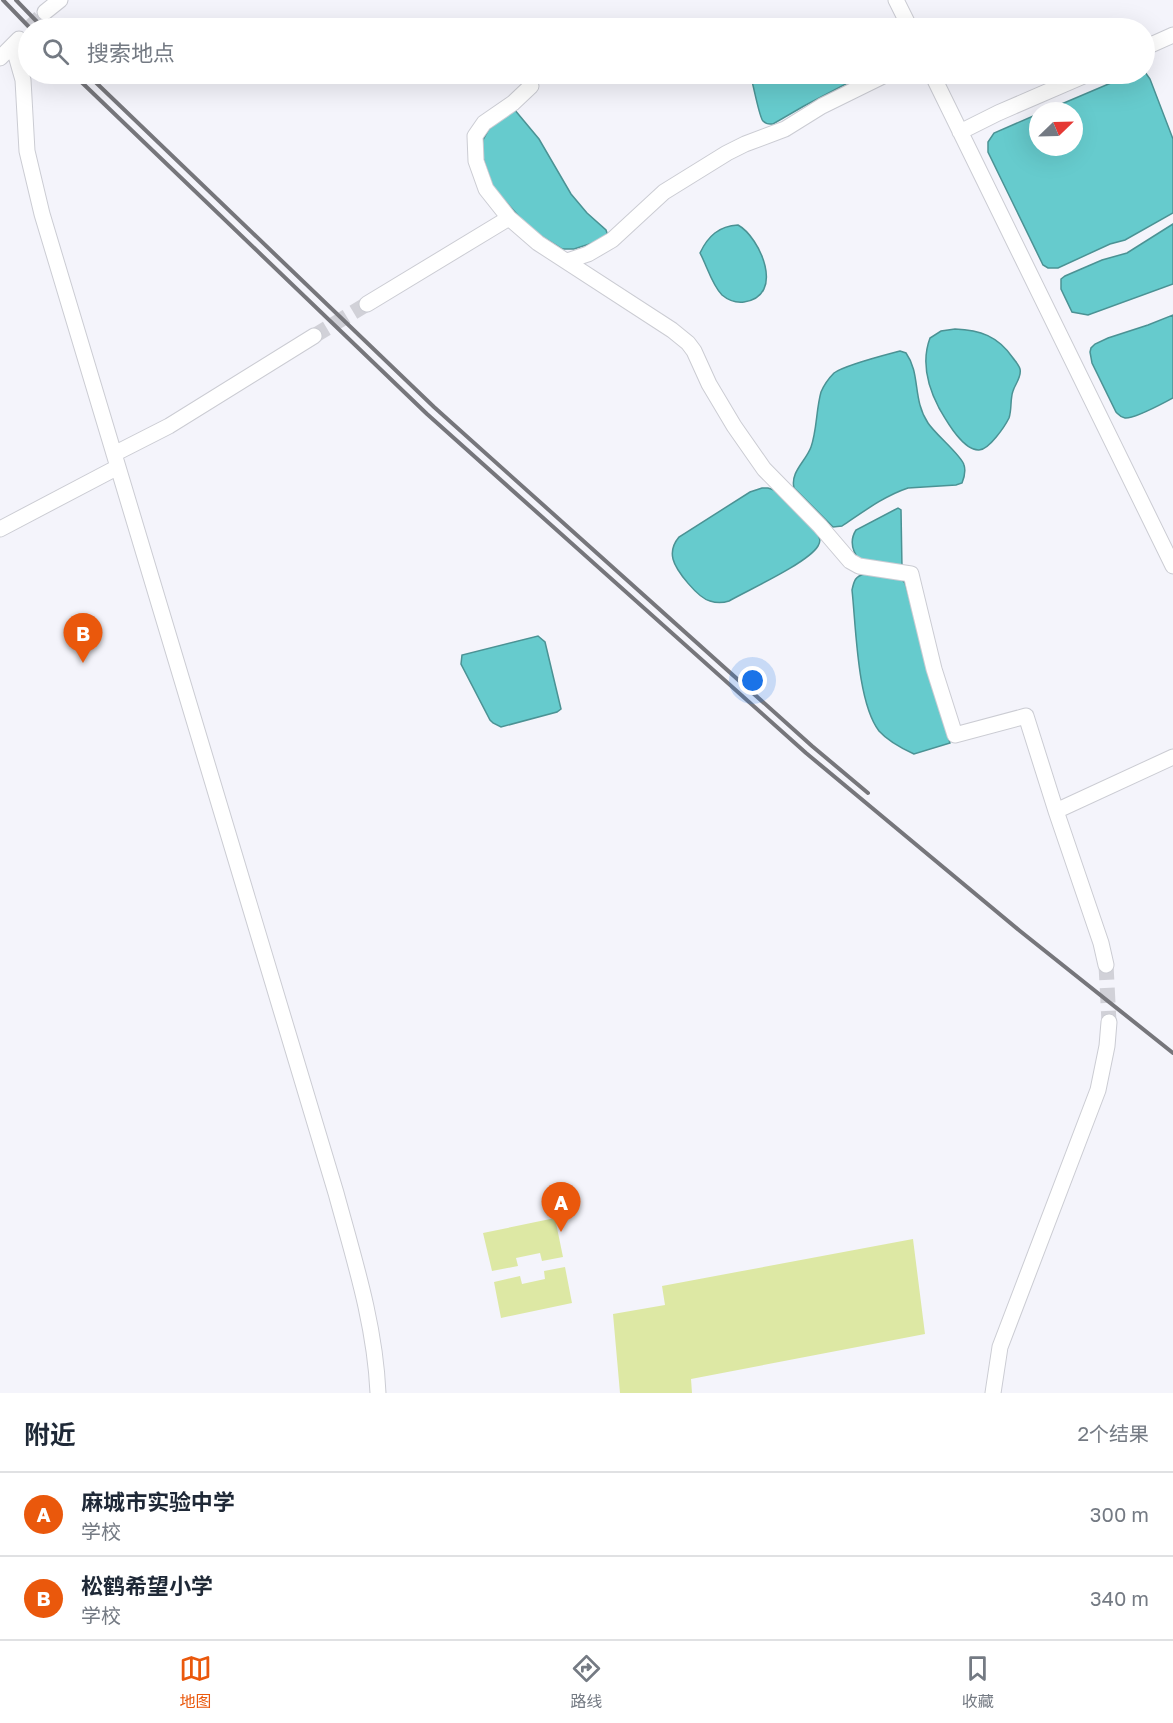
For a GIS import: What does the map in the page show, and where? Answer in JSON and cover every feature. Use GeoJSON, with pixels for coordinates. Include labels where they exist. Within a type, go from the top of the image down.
{"type":"FeatureCollection","features":[{"type":"Feature","properties":{"kind":"street"},"geometry":{"type":"LineString","coordinates":[[45,12],[60,0]]}},
{"type":"Feature","properties":{"kind":"street"},"geometry":{"type":"LineString","coordinates":[[896,0],[905,18]]}},
{"type":"Feature","properties":{"kind":"street"},"geometry":{"type":"LineString","coordinates":[[1155,43],[1173,36]]}},
{"type":"Feature","properties":{"kind":"street"},"geometry":{"type":"LineString","coordinates":[[0,58],[15,42],[18,56]]}},
{"type":"Feature","properties":{"kind":"street"},"geometry":{"type":"LineString","coordinates":[[23,84],[27,151],[42,214],[336,1193],[366,1306],[376,1361],[378,1393]]}},
{"type":"Feature","properties":{"kind":"street"},"geometry":{"type":"LineString","coordinates":[[567,261],[588,254],[612,240],[664,192],[726,153],[785,129],[822,106],[867,84]]}},
{"type":"Feature","properties":{"kind":"street"},"geometry":{"type":"LineString","coordinates":[[937,84],[1173,566]]}},
{"type":"Feature","properties":{"kind":"street"},"geometry":{"type":"LineString","coordinates":[[960,132],[1065,84]]}},
{"type":"Feature","properties":{"kind":"street"},"geometry":{"type":"LineString","coordinates":[[531,86],[513,103],[484,123],[475,135],[476,161],[486,189],[509,218],[538,243],[672,330],[688,343],[734,426],[764,469],[820,526],[850,561],[858,566],[911,574],[934,669],[955,735],[1026,716],[1101,943],[1106,966]]}},
{"type":"Feature","properties":{"kind":"street"},"geometry":{"type":"LineString","coordinates":[[367,304],[509,218]]}},
{"type":"Feature","properties":{"kind":"street"},"geometry":{"type":"LineString","coordinates":[[0,529],[116,460],[314,336]]}},
{"type":"Feature","properties":{"kind":"street"},"geometry":{"type":"LineString","coordinates":[[1056,811],[1173,757]]}},
{"type":"Feature","properties":{"kind":"street"},"geometry":{"type":"LineString","coordinates":[[993,1393],[1000,1347],[1098,1090],[1107,1046],[1109,1022]]}},
{"type":"Feature","properties":{"kind":"green space"},"geometry":{"type":"Polygon","coordinates":[[[555,1218],[563,1257],[542,1261],[540,1253],[516,1258],[518,1266],[492,1271],[483,1233],[555,1218]]]}},
{"type":"Feature","properties":{"kind":"green space"},"geometry":{"type":"Polygon","coordinates":[[[913,1239],[925,1334],[691,1379],[692,1393],[620,1393],[613,1314],[665,1305],[662,1286],[913,1239]]]}},
{"type":"Feature","properties":{"kind":"green space"},"geometry":{"type":"Polygon","coordinates":[[[565,1267],[572,1303],[501,1318],[494,1282],[520,1276],[522,1284],[545,1279],[544,1271],[565,1267]]]}},
{"type":"Feature","properties":{"kind":"water"},"geometry":{"type":"Polygon","coordinates":[[[752,84],[846,84],[773,124],[764,122],[752,84]]]}},
{"type":"Feature","properties":{"kind":"water"},"geometry":{"type":"Polygon","coordinates":[[[1108,84],[1152,84],[1173,139],[1173,213],[1125,240],[1110,244],[1058,268],[1048,268],[1043,265],[988,152],[988,142],[994,133],[1029,118],[1029,156],[1083,156],[1083,102],[1066,102],[1108,84]]]}},
{"type":"Feature","properties":{"kind":"water"},"geometry":{"type":"Polygon","coordinates":[[[514,109],[539,139],[571,194],[606,230],[608,236],[605,239],[574,249],[562,249],[530,229],[493,187],[481,152],[483,140],[489,129],[514,109]]]}},
{"type":"Feature","properties":{"kind":"water"},"geometry":{"type":"Polygon","coordinates":[[[1173,224],[1173,284],[1088,315],[1072,312],[1061,289],[1061,279],[1102,260],[1127,253],[1173,224]]]}},
{"type":"Feature","properties":{"kind":"water"},"geometry":{"type":"Polygon","coordinates":[[[738,225],[754,241],[761,253],[766,278],[764,289],[757,297],[744,302],[729,300],[718,291],[700,253],[715,233],[725,227],[738,225]]]}},
{"type":"Feature","properties":{"kind":"water"},"geometry":{"type":"Polygon","coordinates":[[[1173,315],[1173,398],[1130,418],[1122,417],[1116,412],[1092,363],[1091,348],[1108,338],[1173,315]]]}},
{"type":"Feature","properties":{"kind":"water"},"geometry":{"type":"Polygon","coordinates":[[[955,329],[980,333],[995,339],[1007,350],[1020,369],[1012,394],[1009,418],[992,442],[979,450],[967,446],[951,427],[935,400],[927,374],[926,356],[930,338],[941,331],[955,329]]]}},
{"type":"Feature","properties":{"kind":"water"},"geometry":{"type":"Polygon","coordinates":[[[900,351],[906,353],[911,361],[920,405],[928,423],[964,465],[962,483],[908,488],[899,491],[842,526],[833,527],[794,488],[793,482],[796,472],[811,447],[821,392],[830,377],[839,370],[900,351]]]}},
{"type":"Feature","properties":{"kind":"water"},"geometry":{"type":"Polygon","coordinates":[[[762,488],[774,490],[817,533],[819,544],[803,560],[729,601],[717,602],[705,599],[678,570],[673,559],[673,547],[679,537],[750,492],[762,488]]]}},
{"type":"Feature","properties":{"kind":"water"},"geometry":{"type":"Polygon","coordinates":[[[898,508],[901,510],[902,568],[860,561],[852,546],[856,530],[898,508]]]}},
{"type":"Feature","properties":{"kind":"water"},"geometry":{"type":"Polygon","coordinates":[[[865,574],[901,579],[905,583],[950,743],[914,754],[882,734],[872,718],[862,683],[852,590],[856,579],[865,574]]]}},
{"type":"Feature","properties":{"kind":"water"},"geometry":{"type":"Polygon","coordinates":[[[538,636],[545,642],[561,709],[501,727],[490,720],[461,664],[462,655],[538,636]]]}},
{"type":"Feature","properties":{"kind":"tunnel"},"geometry":{"type":"LineString","coordinates":[[39,18],[45,12]]}},
{"type":"Feature","properties":{"kind":"tunnel"},"geometry":{"type":"LineString","coordinates":[[314,336],[367,304]]}},
{"type":"Feature","properties":{"kind":"tunnel"},"geometry":{"type":"LineString","coordinates":[[1106,965],[1109,1022]]}},
{"type":"Feature","properties":{"kind":"railway"},"geometry":{"type":"LineString","coordinates":[[3,0],[20,18]]}},
{"type":"Feature","properties":{"kind":"railway"},"geometry":{"type":"LineString","coordinates":[[16,0],[33,18]]}},
{"type":"Feature","properties":{"kind":"railway"},"geometry":{"type":"LineString","coordinates":[[83,84],[427,414],[806,753],[1020,931],[1173,1053]]}},
{"type":"Feature","properties":{"kind":"railway"},"geometry":{"type":"LineString","coordinates":[[97,84],[434,407],[812,746],[868,793]]}},
{"type":"Feature","properties":{"kind":"place","name":"松鹤希望小学"},"geometry":{"type":"Point","coordinates":[83,663]}},
{"type":"Feature","properties":{"kind":"place","name":"麻城市实验中学"},"geometry":{"type":"Point","coordinates":[561,1232]}}]}
